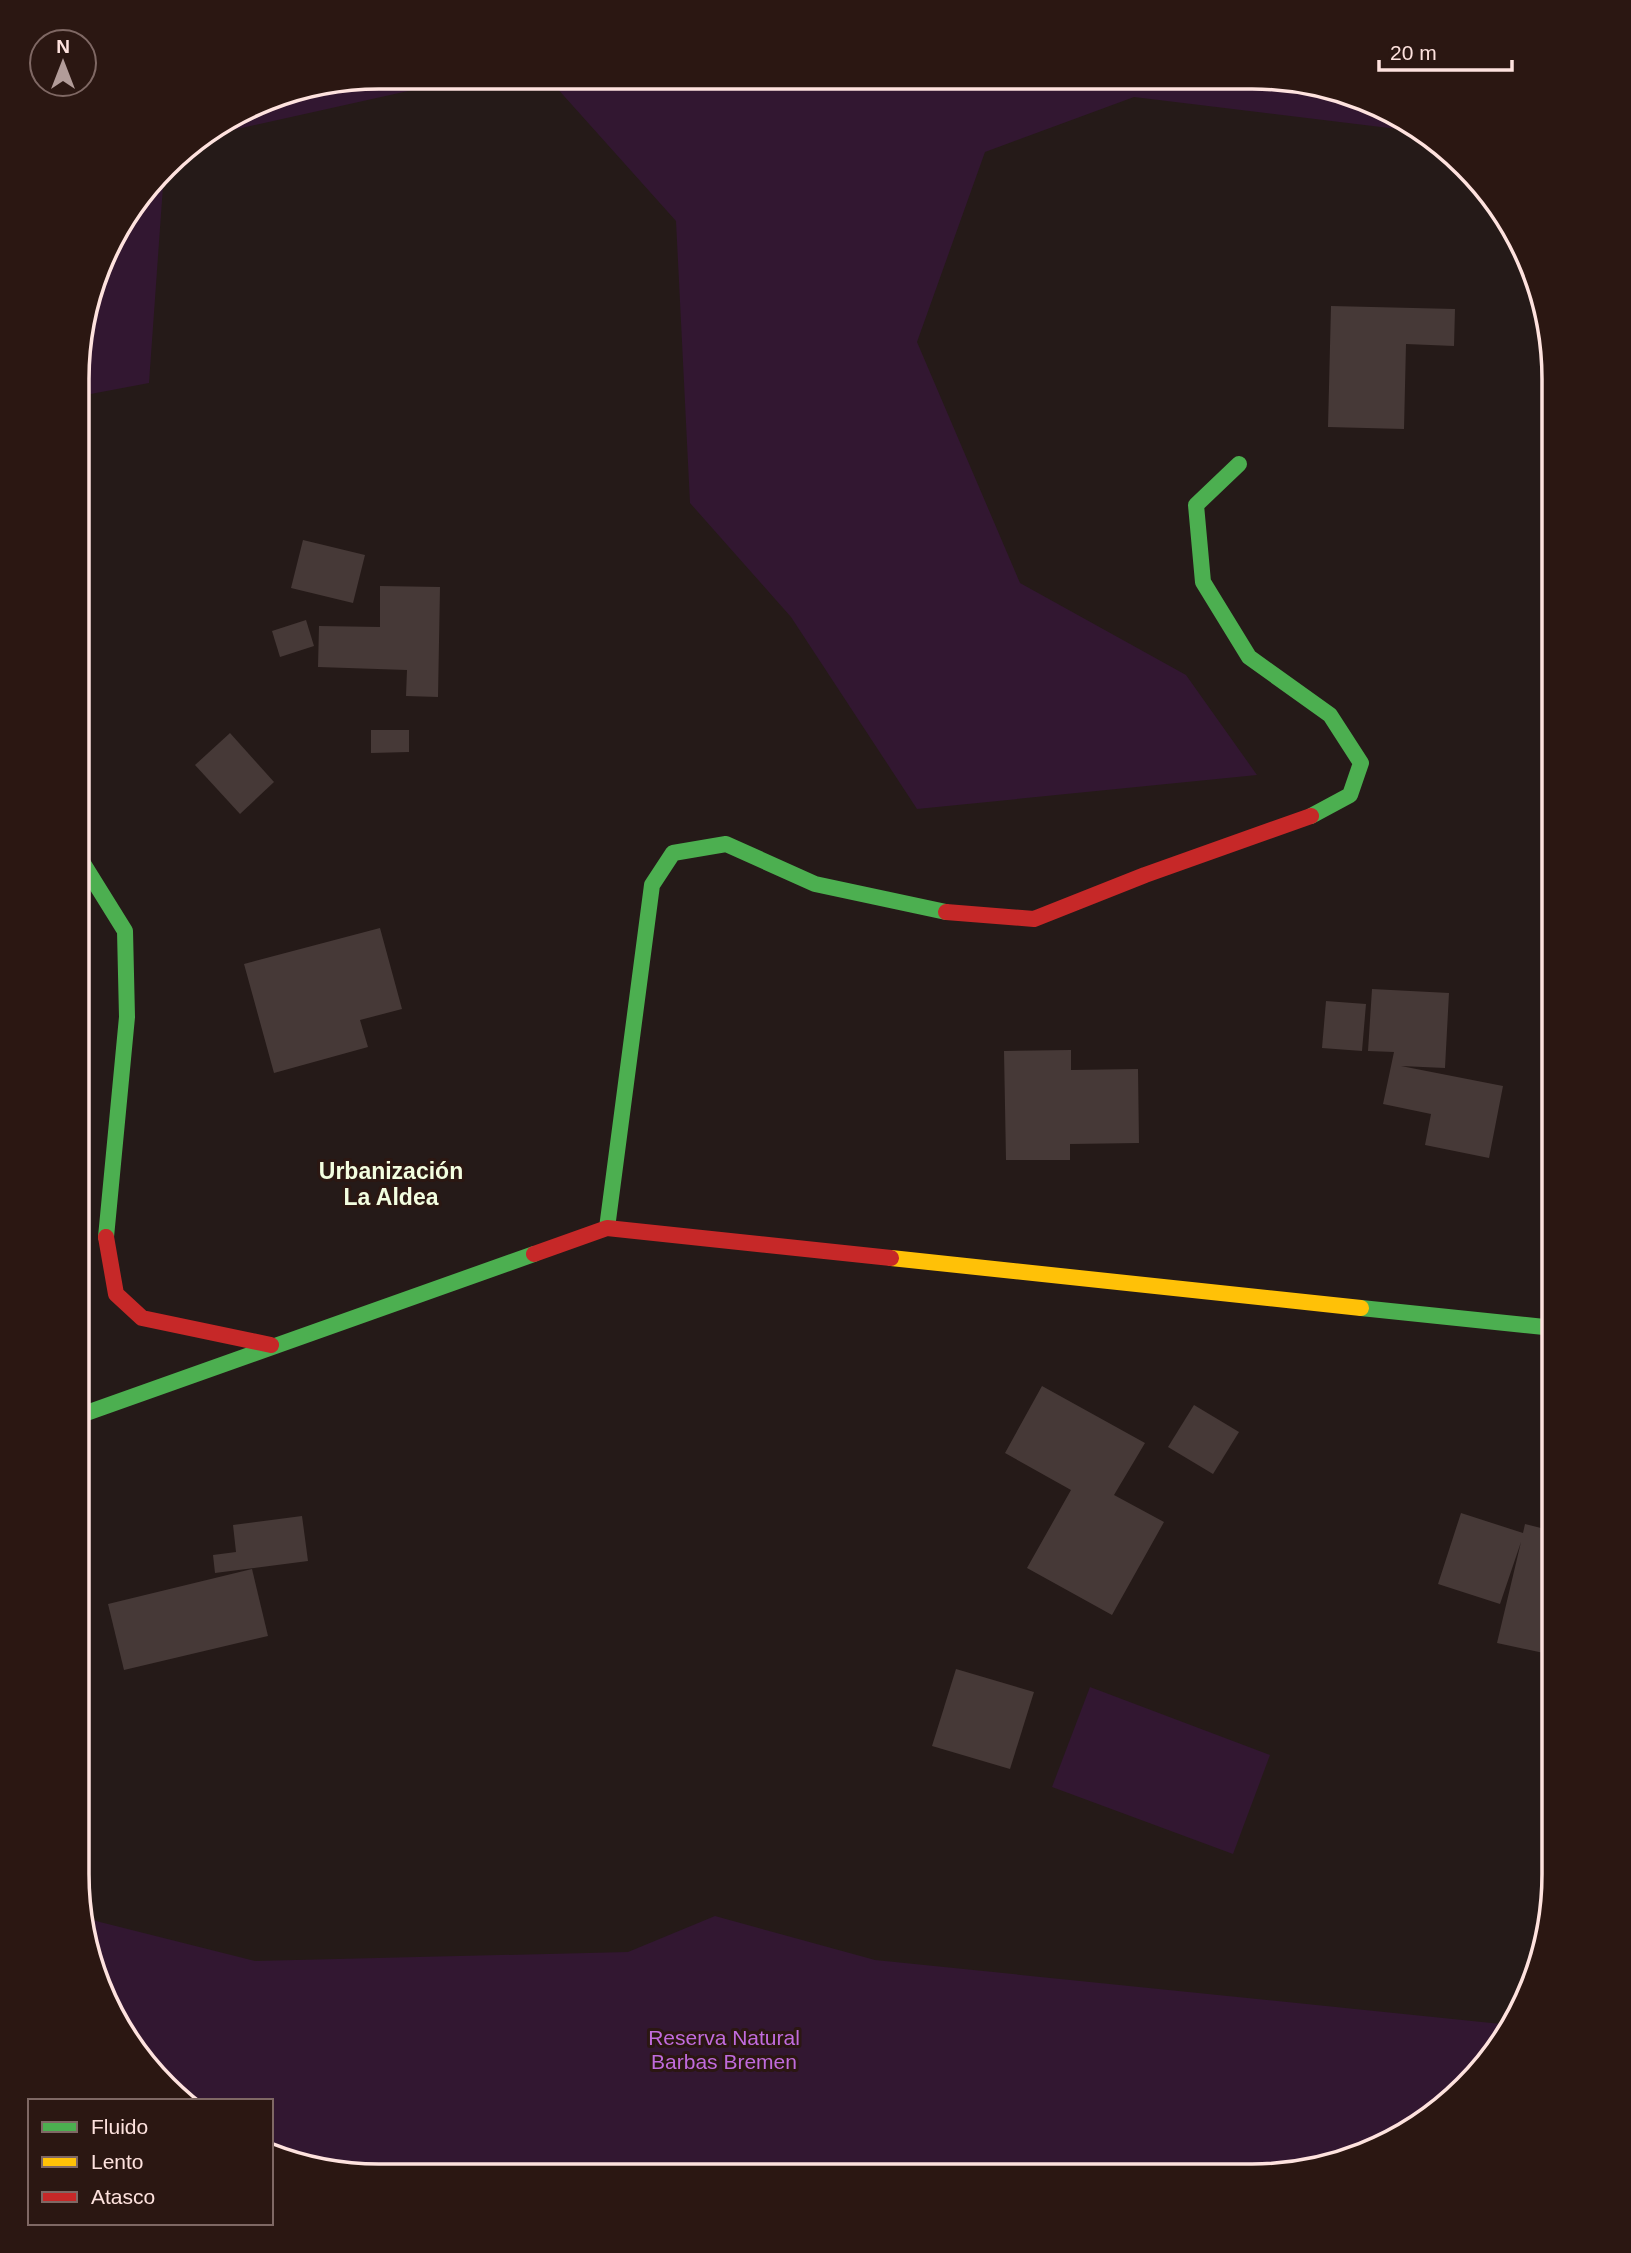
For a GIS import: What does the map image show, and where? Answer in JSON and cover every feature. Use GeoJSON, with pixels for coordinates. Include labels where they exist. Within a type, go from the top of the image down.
{"type":"FeatureCollection","features":[{"type":"Feature","properties":{"kind":"street"},"geometry":{"type":"LineString","coordinates":[[607,1228],[652,885],[673,853],[726,844],[815,884],[930,911],[1034,919],[1145,875],[1302,821],[1350,795],[1361,763],[1330,715],[1249,656],[1203,582],[1196,505],[1239,464]]}},
{"type":"Feature","properties":{"kind":"street"},"geometry":{"type":"LineString","coordinates":[[89,872],[125,931],[127,1017],[106,1237],[116,1294],[142,1318],[271,1345]]}},
{"type":"Feature","properties":{"kind":"street"},"geometry":{"type":"LineString","coordinates":[[89,1412],[271,1345],[607,1228],[1542,1327]]}},
{"type":"Feature","properties":{"kind":"green space"},"geometry":{"type":"Polygon","coordinates":[[[417,89],[230,131],[269,111],[323,95],[361,90],[417,89]]]}},
{"type":"Feature","properties":{"kind":"green space"},"geometry":{"type":"Polygon","coordinates":[[[558,89],[1251,89],[1326,99],[1362,111],[1398,129],[1134,97],[985,152],[917,342],[1020,583],[1186,675],[1257,775],[917,809],[791,617],[690,503],[676,221],[558,89]]]}},
{"type":"Feature","properties":{"kind":"green space"},"geometry":{"type":"Polygon","coordinates":[[[163,186],[149,383],[89,394],[95,323],[111,269],[138,218],[163,186]]]}},
{"type":"Feature","properties":{"kind":"green space"},"geometry":{"type":"Polygon","coordinates":[[[1090,1687],[1270,1755],[1233,1854],[1052,1787],[1090,1687]]]}},
{"type":"Feature","properties":{"kind":"green space","name":"Reserva Natural Barbas Bremen"},"geometry":{"type":"Polygon","coordinates":[[[715,1916],[875,1960],[1500,2024],[1457,2079],[1413,2115],[1362,2142],[1326,2154],[1289,2161],[1251,2164],[361,2163],[305,2154],[273,2143],[273,2099],[197,2099],[188,2092],[149,2050],[119,2002],[99,1948],[93,1920],[255,1961],[628,1952],[715,1916]]]}},
{"type":"Feature","properties":{"kind":"building"},"geometry":{"type":"Polygon","coordinates":[[[1331,306],[1455,309],[1454,346],[1406,344],[1404,429],[1328,427],[1331,306]]]}},
{"type":"Feature","properties":{"kind":"building"},"geometry":{"type":"Polygon","coordinates":[[[303,540],[365,555],[353,603],[291,588],[303,540]]]}},
{"type":"Feature","properties":{"kind":"building"},"geometry":{"type":"Polygon","coordinates":[[[380,586],[440,587],[438,697],[406,696],[407,670],[318,667],[319,626],[380,627],[380,586]]]}},
{"type":"Feature","properties":{"kind":"building"},"geometry":{"type":"Polygon","coordinates":[[[306,620],[314,646],[280,657],[272,631],[306,620]]]}},
{"type":"Feature","properties":{"kind":"building"},"geometry":{"type":"Polygon","coordinates":[[[371,730],[409,730],[409,752],[371,753],[371,730]]]}},
{"type":"Feature","properties":{"kind":"building"},"geometry":{"type":"Polygon","coordinates":[[[230,733],[274,782],[240,814],[195,765],[230,733]]]}},
{"type":"Feature","properties":{"kind":"building"},"geometry":{"type":"Polygon","coordinates":[[[380,928],[402,1009],[360,1020],[368,1047],[274,1073],[244,964],[380,928]]]}},
{"type":"Feature","properties":{"kind":"building"},"geometry":{"type":"Polygon","coordinates":[[[1372,989],[1449,993],[1445,1068],[1401,1066],[1503,1086],[1489,1158],[1425,1145],[1431,1114],[1383,1104],[1394,1052],[1368,1051],[1372,989]]]}},
{"type":"Feature","properties":{"kind":"building"},"geometry":{"type":"Polygon","coordinates":[[[1326,1001],[1366,1004],[1362,1051],[1322,1048],[1326,1001]]]}},
{"type":"Feature","properties":{"kind":"building"},"geometry":{"type":"Polygon","coordinates":[[[1071,1050],[1071,1070],[1138,1069],[1139,1143],[1070,1144],[1070,1160],[1006,1160],[1004,1051],[1071,1050]]]}},
{"type":"Feature","properties":{"kind":"building"},"geometry":{"type":"Polygon","coordinates":[[[1042,1386],[1145,1443],[1114,1495],[1164,1522],[1112,1615],[1027,1568],[1071,1490],[1005,1453],[1042,1386]]]}},
{"type":"Feature","properties":{"kind":"building"},"geometry":{"type":"Polygon","coordinates":[[[1194,1405],[1239,1432],[1213,1474],[1168,1447],[1194,1405]]]}},
{"type":"Feature","properties":{"kind":"building"},"geometry":{"type":"Polygon","coordinates":[[[1461,1513],[1523,1533],[1525,1524],[1542,1528],[1542,1653],[1497,1643],[1521,1542],[1500,1604],[1438,1584],[1461,1513]]]}},
{"type":"Feature","properties":{"kind":"building"},"geometry":{"type":"Polygon","coordinates":[[[302,1516],[308,1561],[215,1573],[213,1555],[236,1552],[233,1525],[302,1516]]]}},
{"type":"Feature","properties":{"kind":"building"},"geometry":{"type":"Polygon","coordinates":[[[252,1569],[268,1636],[124,1670],[108,1604],[252,1569]]]}},
{"type":"Feature","properties":{"kind":"building"},"geometry":{"type":"Polygon","coordinates":[[[956,1669],[1034,1692],[1010,1769],[932,1746],[956,1669]]]}},
{"type":"Feature","properties":{"kind":"traffic: fast"},"geometry":{"type":"LineString","coordinates":[[1239,464],[1196,505],[1203,582],[1249,657],[1330,715],[1361,763],[1350,795],[1311,816]]}},
{"type":"Feature","properties":{"kind":"traffic: fast"},"geometry":{"type":"LineString","coordinates":[[607,1228],[652,885],[673,853],[726,844],[815,884],[946,912]]}},
{"type":"Feature","properties":{"kind":"traffic: fast"},"geometry":{"type":"LineString","coordinates":[[89,873],[125,931],[127,1017],[106,1237]]}},
{"type":"Feature","properties":{"kind":"traffic: fast"},"geometry":{"type":"LineString","coordinates":[[89,1412],[534,1254]]}},
{"type":"Feature","properties":{"kind":"traffic: fast"},"geometry":{"type":"LineString","coordinates":[[1361,1308],[1542,1327]]}},
{"type":"Feature","properties":{"kind":"traffic: slow"},"geometry":{"type":"LineString","coordinates":[[891,1258],[1361,1308]]}},
{"type":"Feature","properties":{"kind":"traffic: jam"},"geometry":{"type":"LineString","coordinates":[[946,912],[1034,919],[1145,875],[1311,816]]}},
{"type":"Feature","properties":{"kind":"traffic: jam"},"geometry":{"type":"LineString","coordinates":[[534,1254],[607,1228],[891,1258]]}},
{"type":"Feature","properties":{"kind":"traffic: jam"},"geometry":{"type":"LineString","coordinates":[[106,1237],[116,1294],[142,1318],[271,1345]]}},
{"type":"Feature","properties":{"kind":"district","name":"Urbanización La Aldea"},"geometry":{"type":"Point","coordinates":[391,1184]}}]}
